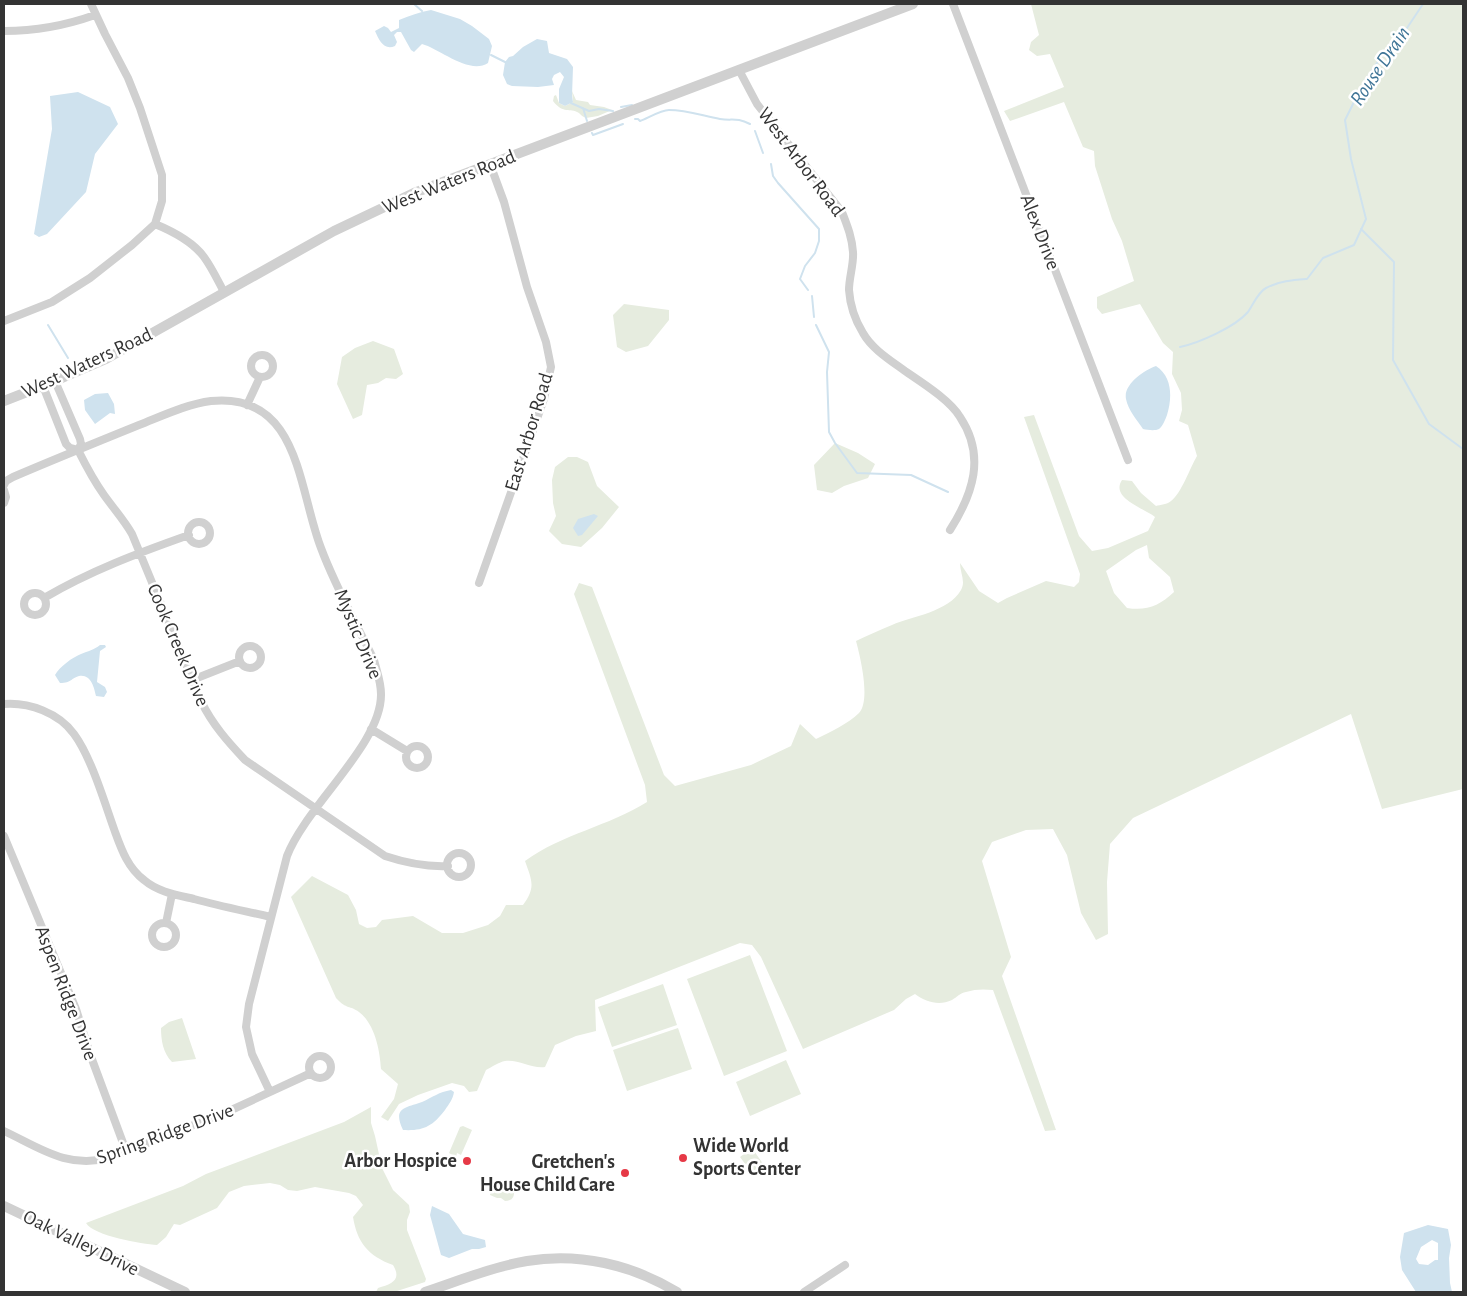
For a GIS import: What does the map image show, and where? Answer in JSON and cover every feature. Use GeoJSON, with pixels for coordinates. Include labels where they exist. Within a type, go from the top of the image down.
{"type":"FeatureCollection","features":[{"type":"Feature","properties":{"kind":"street"},"geometry":{"type":"LineString","coordinates":[[4,321],[52,302],[69,293],[132,245],[155,224],[162,201],[162,175],[140,108],[128,78],[91,4]]}},
{"type":"Feature","properties":{"kind":"street","name":"West Waters Road"},"geometry":{"type":"LineString","coordinates":[[4,401],[106,359],[350,223],[414,193],[913,4]]}},
{"type":"Feature","properties":{"kind":"street","name":"Alex Drive"},"geometry":{"type":"LineString","coordinates":[[953,4],[1128,460]]}},
{"type":"Feature","properties":{"kind":"street"},"geometry":{"type":"LineString","coordinates":[[4,31],[21,31],[54,26],[95,15]]}},
{"type":"Feature","properties":{"kind":"street","name":"West Arbor Road"},"geometry":{"type":"LineString","coordinates":[[738,70],[757,104],[842,212],[850,231],[853,253],[849,289],[851,302],[854,315],[864,335],[884,355],[940,396],[960,416],[968,432],[975,465],[971,489],[963,509],[950,530]]}},
{"type":"Feature","properties":{"kind":"street","name":"East Arbor Road"},"geometry":{"type":"LineString","coordinates":[[479,583],[544,399],[550,366],[546,342],[504,202],[490,164]]}},
{"type":"Feature","properties":{"kind":"street"},"geometry":{"type":"LineString","coordinates":[[155,224],[184,240],[197,250],[208,263],[224,292]]}},
{"type":"Feature","properties":{"kind":"street"},"geometry":{"type":"LineString","coordinates":[[247,405],[260,377]]}},
{"type":"Feature","properties":{"kind":"street","name":"Cook Creek Drive"},"geometry":{"type":"LineString","coordinates":[[55,381],[80,439],[81,444],[78,450]]}},
{"type":"Feature","properties":{"kind":"street","name":"Cook Creek Drive"},"geometry":{"type":"LineString","coordinates":[[43,386],[66,444],[70,448],[78,450],[88,470],[105,496],[123,518],[132,534],[207,714],[227,742],[245,760],[385,856],[408,864],[432,867],[448,866]]}},
{"type":"Feature","properties":{"kind":"street","name":"Mystic Drive"},"geometry":{"type":"LineString","coordinates":[[4,485],[6,481],[13,477],[78,450],[167,414],[208,402],[222,400],[239,402],[257,409],[288,440],[320,547],[374,660],[380,680],[381,695],[380,708],[366,740],[315,809],[296,837],[288,853],[249,1004],[246,1027],[252,1054],[270,1092]]}},
{"type":"Feature","properties":{"kind":"street"},"geometry":{"type":"LineString","coordinates":[[4,490],[6,497],[4,503]]}},
{"type":"Feature","properties":{"kind":"street"},"geometry":{"type":"LineString","coordinates":[[44,598],[92,572],[139,552],[189,535]]}},
{"type":"Feature","properties":{"kind":"street"},"geometry":{"type":"LineString","coordinates":[[192,680],[240,661]]}},
{"type":"Feature","properties":{"kind":"street"},"geometry":{"type":"LineString","coordinates":[[4,704],[30,706],[44,711],[63,722],[75,734],[94,776],[124,855],[145,882],[172,894],[272,917]]}},
{"type":"Feature","properties":{"kind":"street"},"geometry":{"type":"LineString","coordinates":[[371,729],[407,751]]}},
{"type":"Feature","properties":{"kind":"street","name":"Aspen Ridge Drive"},"geometry":{"type":"LineString","coordinates":[[4,836],[76,1009],[90,1054],[126,1151]]}},
{"type":"Feature","properties":{"kind":"street"},"geometry":{"type":"LineString","coordinates":[[166,923],[172,894]]}},
{"type":"Feature","properties":{"kind":"street","name":"Spring Ridge Drive"},"geometry":{"type":"LineString","coordinates":[[4,1131],[70,1161],[94,1162],[227,1112],[311,1073]]}},
{"type":"Feature","properties":{"kind":"street","name":"Oak Valley Drive"},"geometry":{"type":"LineString","coordinates":[[4,1206],[185,1292]]}},
{"type":"Feature","properties":{"kind":"street"},"geometry":{"type":"LineString","coordinates":[[425,1292],[496,1268],[524,1261],[570,1258],[602,1262],[630,1270],[676,1292]]}},
{"type":"Feature","properties":{"kind":"street"},"geometry":{"type":"LineString","coordinates":[[804,1292],[845,1265]]}},
{"type":"Feature","properties":{"kind":"shaded area"},"geometry":{"type":"Polygon","coordinates":[[[1031,4],[1463,4],[1463,789],[1382,809],[1351,714],[1133,818],[1110,844],[1107,882],[1108,934],[1096,940],[1081,913],[1067,855],[1053,829],[1026,830],[992,842],[982,861],[1011,957],[1002,976],[1056,1130],[1045,1131],[993,990],[969,991],[942,1003],[928,1001],[915,994],[894,1010],[803,1049],[761,957],[752,945],[740,943],[595,1000],[596,1031],[576,1036],[555,1045],[545,1067],[535,1067],[515,1061],[498,1063],[486,1070],[477,1091],[469,1092],[464,1086],[452,1083],[399,1104],[388,1121],[381,1117],[394,1099],[398,1084],[381,1069],[376,1038],[369,1023],[359,1012],[346,1006],[336,998],[291,897],[312,876],[348,895],[356,910],[359,924],[367,928],[376,927],[382,920],[413,916],[442,933],[463,933],[488,925],[500,916],[506,905],[523,905],[530,893],[532,884],[525,861],[554,844],[617,818],[647,802],[645,785],[574,594],[579,583],[592,587],[664,775],[675,786],[751,765],[791,746],[800,724],[816,739],[855,717],[862,707],[864,698],[862,667],[856,641],[948,603],[962,587],[963,580],[960,563],[979,591],[998,603],[1046,581],[1074,587],[1079,582],[1080,574],[1024,417],[1034,415],[1079,536],[1092,551],[1108,548],[1148,531],[1155,517],[1124,497],[1120,486],[1122,480],[1132,481],[1141,493],[1156,506],[1166,504],[1175,498],[1197,456],[1188,425],[1179,421],[1182,410],[1181,393],[1172,374],[1173,352],[1163,343],[1140,304],[1102,314],[1097,308],[1097,297],[1134,281],[1095,166],[1094,151],[1083,147],[1064,102],[1010,121],[1004,111],[1064,87],[1050,54],[1037,56],[1029,50],[1031,42],[1039,35],[1031,4]],[[1147,545],[1136,550],[1106,571],[1114,593],[1127,608],[1147,608],[1158,604],[1174,592],[1170,577],[1149,558],[1147,545]]]}},
{"type":"Feature","properties":{"kind":"shaded area"},"geometry":{"type":"Polygon","coordinates":[[[572,91],[576,100],[612,110],[598,116],[586,118],[575,111],[560,108],[553,101],[556,95],[559,103],[565,106],[573,102],[572,91]]]}},
{"type":"Feature","properties":{"kind":"shaded area"},"geometry":{"type":"Polygon","coordinates":[[[624,304],[669,310],[669,320],[648,346],[626,352],[617,347],[613,315],[624,304]]]}},
{"type":"Feature","properties":{"kind":"shaded area"},"geometry":{"type":"Polygon","coordinates":[[[373,341],[394,349],[403,374],[396,379],[386,378],[378,383],[367,385],[362,415],[353,419],[337,384],[342,357],[355,348],[373,341]]]}},
{"type":"Feature","properties":{"kind":"shaded area"},"geometry":{"type":"Polygon","coordinates":[[[835,443],[858,453],[875,464],[868,478],[844,486],[832,493],[817,490],[814,465],[835,443]]]}},
{"type":"Feature","properties":{"kind":"shaded area"},"geometry":{"type":"Polygon","coordinates":[[[568,457],[577,457],[588,462],[597,486],[619,507],[602,528],[581,547],[562,544],[549,531],[556,516],[553,503],[552,480],[555,467],[568,457]]]}},
{"type":"Feature","properties":{"kind":"shaded area"},"geometry":{"type":"Polygon","coordinates":[[[750,955],[787,1051],[724,1076],[687,979],[750,955]]]}},
{"type":"Feature","properties":{"kind":"shaded area"},"geometry":{"type":"Polygon","coordinates":[[[663,984],[677,1025],[612,1047],[598,1007],[663,984]]]}},
{"type":"Feature","properties":{"kind":"shaded area"},"geometry":{"type":"Polygon","coordinates":[[[182,1018],[196,1059],[172,1062],[166,1055],[163,1046],[161,1028],[169,1022],[182,1018]]]}},
{"type":"Feature","properties":{"kind":"shaded area"},"geometry":{"type":"Polygon","coordinates":[[[678,1028],[692,1069],[627,1091],[613,1050],[678,1028]]]}},
{"type":"Feature","properties":{"kind":"shaded area"},"geometry":{"type":"Polygon","coordinates":[[[786,1060],[801,1094],[750,1116],[736,1082],[786,1060]]]}},
{"type":"Feature","properties":{"kind":"shaded area"},"geometry":{"type":"Polygon","coordinates":[[[371,1107],[371,1123],[382,1168],[393,1190],[409,1205],[410,1212],[407,1220],[407,1230],[426,1279],[425,1282],[394,1292],[376,1292],[378,1288],[394,1281],[396,1270],[393,1265],[370,1252],[357,1234],[353,1217],[363,1205],[356,1196],[349,1193],[315,1187],[297,1191],[288,1190],[280,1185],[270,1183],[244,1186],[229,1192],[217,1208],[180,1225],[174,1224],[166,1237],[157,1245],[130,1241],[98,1232],[86,1223],[183,1186],[206,1174],[344,1122],[371,1107]]]}},
{"type":"Feature","properties":{"kind":"shaded area"},"geometry":{"type":"Polygon","coordinates":[[[463,1126],[472,1130],[461,1155],[457,1153],[456,1157],[449,1153],[460,1127],[463,1126]]]}},
{"type":"Feature","properties":{"kind":"shaded area"},"geometry":{"type":"Polygon","coordinates":[[[752,1148],[766,1168],[754,1176],[740,1157],[752,1148]]]}},
{"type":"Feature","properties":{"kind":"shaded area"},"geometry":{"type":"Polygon","coordinates":[[[506,1186],[511,1188],[514,1193],[510,1200],[505,1201],[490,1195],[491,1191],[498,1191],[506,1186]]]}},
{"type":"Feature","properties":{"kind":"water"},"geometry":{"type":"Polygon","coordinates":[[[431,10],[460,19],[489,39],[492,46],[488,63],[480,66],[464,64],[422,44],[414,52],[401,32],[397,32],[394,35],[397,42],[395,46],[388,47],[380,41],[375,31],[384,26],[391,32],[399,28],[399,20],[431,10]]]}},
{"type":"Feature","properties":{"kind":"water"},"geometry":{"type":"Polygon","coordinates":[[[537,39],[547,41],[549,53],[567,59],[573,67],[573,102],[565,106],[559,103],[559,89],[564,77],[560,72],[554,75],[552,79],[554,85],[538,87],[512,86],[507,84],[503,75],[505,62],[509,57],[537,39]]]}},
{"type":"Feature","properties":{"kind":"water"},"geometry":{"type":"Polygon","coordinates":[[[78,92],[110,107],[118,124],[95,154],[86,192],[47,234],[39,237],[34,234],[52,129],[50,96],[78,92]]]}},
{"type":"Feature","properties":{"kind":"water"},"geometry":{"type":"Polygon","coordinates":[[[1156,366],[1166,376],[1170,389],[1170,402],[1162,426],[1157,430],[1147,430],[1143,429],[1131,411],[1127,403],[1126,393],[1136,378],[1156,366]]]}},
{"type":"Feature","properties":{"kind":"water"},"geometry":{"type":"Polygon","coordinates":[[[108,393],[114,404],[115,414],[110,413],[95,424],[85,410],[84,400],[95,394],[108,393]]]}},
{"type":"Feature","properties":{"kind":"water"},"geometry":{"type":"Polygon","coordinates":[[[594,514],[598,516],[582,535],[578,536],[573,528],[578,519],[594,514]]]}},
{"type":"Feature","properties":{"kind":"water"},"geometry":{"type":"Polygon","coordinates":[[[100,645],[105,645],[106,647],[100,651],[97,682],[105,687],[107,692],[104,697],[96,696],[91,682],[83,676],[60,683],[55,675],[63,666],[74,657],[100,645]]]}},
{"type":"Feature","properties":{"kind":"water"},"geometry":{"type":"Polygon","coordinates":[[[451,1090],[454,1092],[452,1099],[436,1120],[422,1129],[403,1130],[399,1117],[402,1110],[439,1093],[451,1090]]]}},
{"type":"Feature","properties":{"kind":"water"},"geometry":{"type":"Polygon","coordinates":[[[432,1206],[449,1214],[463,1234],[485,1240],[486,1247],[472,1249],[449,1258],[441,1255],[430,1215],[432,1206]]]}},
{"type":"Feature","properties":{"kind":"water"},"geometry":{"type":"Polygon","coordinates":[[[1428,1225],[1448,1229],[1451,1245],[1449,1258],[1452,1292],[1416,1292],[1402,1270],[1400,1257],[1404,1233],[1428,1225]],[[1432,1240],[1421,1247],[1416,1259],[1419,1264],[1428,1265],[1438,1260],[1438,1243],[1432,1240]]]}},
{"type":"Feature","properties":{"kind":"waterway"},"geometry":{"type":"LineString","coordinates":[[414,4],[422,11]]}},
{"type":"Feature","properties":{"kind":"waterway","name":"Rouse Drain"},"geometry":{"type":"LineString","coordinates":[[1180,347],[1197,342],[1226,329],[1248,312],[1258,296],[1266,288],[1281,282],[1307,279],[1323,258],[1354,245],[1366,219],[1351,159],[1345,120],[1363,84],[1387,48],[1407,28],[1423,4]]}},
{"type":"Feature","properties":{"kind":"waterway"},"geometry":{"type":"LineString","coordinates":[[491,55],[505,62]]}},
{"type":"Feature","properties":{"kind":"waterway"},"geometry":{"type":"LineString","coordinates":[[571,103],[589,111],[599,109],[613,111]]}},
{"type":"Feature","properties":{"kind":"waterway"},"geometry":{"type":"LineString","coordinates":[[621,107],[632,105]]}},
{"type":"Feature","properties":{"kind":"waterway"},"geometry":{"type":"LineString","coordinates":[[583,108],[587,121]]}},
{"type":"Feature","properties":{"kind":"waterway"},"geometry":{"type":"LineString","coordinates":[[635,119],[640,121],[662,111],[676,110],[720,119],[738,120],[750,124]]}},
{"type":"Feature","properties":{"kind":"waterway"},"geometry":{"type":"LineString","coordinates":[[592,133],[593,135],[623,124]]}},
{"type":"Feature","properties":{"kind":"waterway"},"geometry":{"type":"LineString","coordinates":[[755,131],[763,153]]}},
{"type":"Feature","properties":{"kind":"waterway"},"geometry":{"type":"LineString","coordinates":[[771,164],[773,176],[778,183],[819,229],[819,241],[815,253],[805,266],[800,279],[808,290]]}},
{"type":"Feature","properties":{"kind":"waterway","name":"Rouse Drain"},"geometry":{"type":"LineString","coordinates":[[1361,229],[1394,262],[1393,360],[1429,424],[1463,449]]}},
{"type":"Feature","properties":{"kind":"waterway"},"geometry":{"type":"LineString","coordinates":[[812,296],[814,317]]}},
{"type":"Feature","properties":{"kind":"waterway"},"geometry":{"type":"LineString","coordinates":[[48,325],[68,358]]}},
{"type":"Feature","properties":{"kind":"waterway"},"geometry":{"type":"LineString","coordinates":[[816,325],[829,352],[827,372],[829,432],[857,473],[911,475],[948,492]]}},
{"type":"Feature","properties":{"kind":"place","name":"Wide World Sports Center"},"geometry":{"type":"Point","coordinates":[683,1158]}},
{"type":"Feature","properties":{"kind":"place","name":"Arbor Hospice"},"geometry":{"type":"Point","coordinates":[467,1161]}},
{"type":"Feature","properties":{"kind":"place","name":"Gretchen's House Child Care"},"geometry":{"type":"Point","coordinates":[625,1173]}}]}
